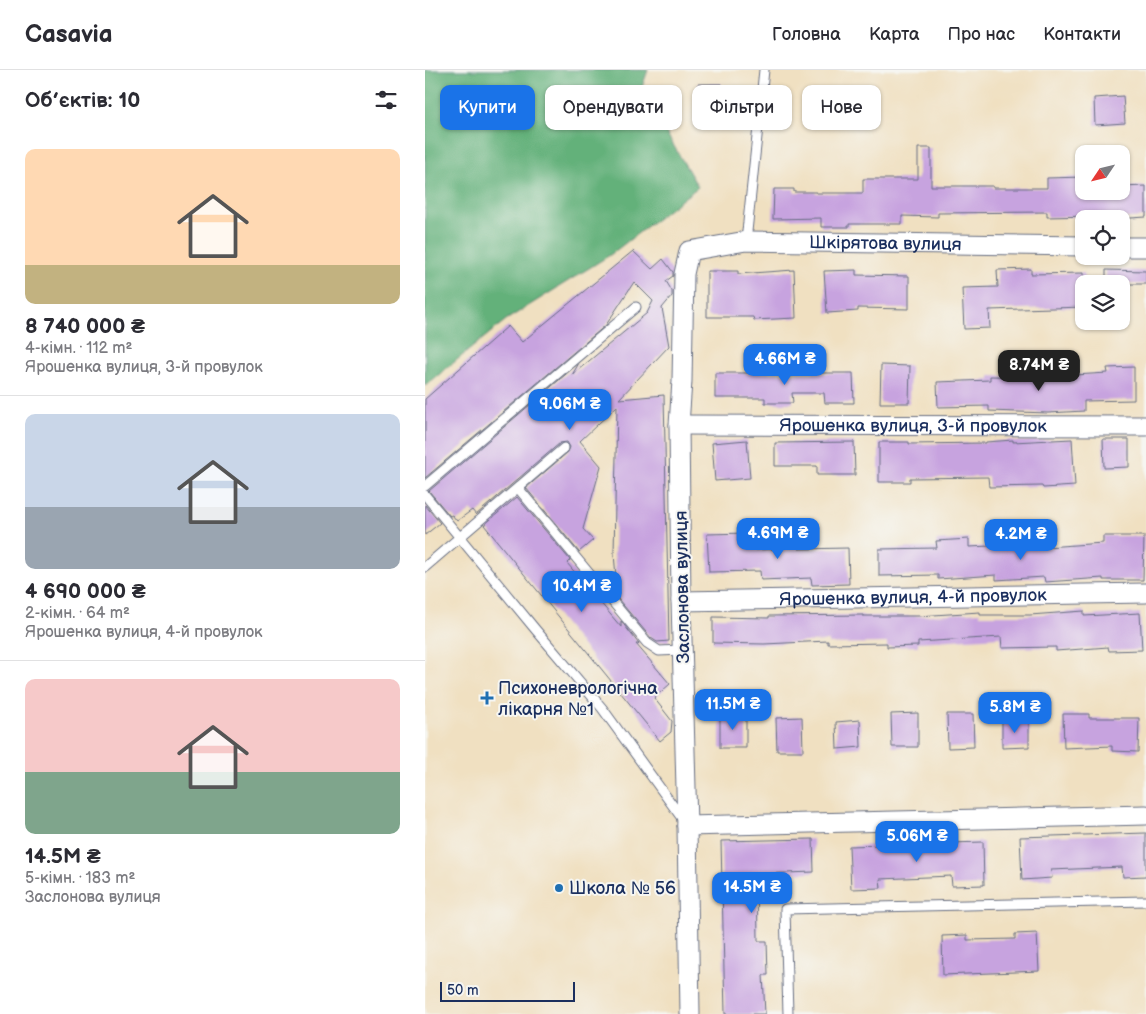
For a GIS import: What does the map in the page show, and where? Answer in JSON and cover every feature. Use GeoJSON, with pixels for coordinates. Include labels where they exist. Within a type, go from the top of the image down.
{"type":"FeatureCollection","features":[{"type":"Feature","properties":{"kind":"street","name":"Шкірятова вулиця"},"geometry":{"type":"LineString","coordinates":[[689,251],[746,241],[1075,246]]}},
{"type":"Feature","properties":{"kind":"street"},"geometry":{"type":"LineString","coordinates":[[1130,247],[1146,247]]}},
{"type":"Feature","properties":{"kind":"street","name":"Заслонова вулиця"},"geometry":{"type":"LineString","coordinates":[[689,251],[684,274],[682,381],[679,425],[690,1014]]}},
{"type":"Feature","properties":{"kind":"street","name":"Ярошенка вулиця, 3-й провулок"},"geometry":{"type":"LineString","coordinates":[[679,425],[1146,426]]}},
{"type":"Feature","properties":{"kind":"street","name":"Ярошенка вулиця, 4-й провулок"},"geometry":{"type":"LineString","coordinates":[[681,601],[1146,593]]}},
{"type":"Feature","properties":{"kind":"street"},"geometry":{"type":"LineString","coordinates":[[687,826],[1146,815]]}},
{"type":"Feature","properties":{"kind":"lane"},"geometry":{"type":"LineString","coordinates":[[746,241],[764,70]]}},
{"type":"Feature","properties":{"kind":"lane"},"geometry":{"type":"LineString","coordinates":[[425,486],[636,307]]}},
{"type":"Feature","properties":{"kind":"lane"},"geometry":{"type":"LineString","coordinates":[[425,567],[564,448]]}},
{"type":"Feature","properties":{"kind":"lane"},"geometry":{"type":"LineString","coordinates":[[517,488],[647,644],[659,651],[683,650]]}},
{"type":"Feature","properties":{"kind":"lane"},"geometry":{"type":"LineString","coordinates":[[425,495],[602,708],[687,826]]}},
{"type":"Feature","properties":{"kind":"lane"},"geometry":{"type":"LineString","coordinates":[[788,1014],[785,909],[1146,901]]}},
{"type":"Feature","properties":{"kind":"green space"},"geometry":{"type":"Polygon","coordinates":[[[425,70],[648,70],[643,85],[545,85],[545,130],[665,130],[698,187],[610,255],[506,320],[425,386],[425,70]]]}},
{"type":"Feature","properties":{"kind":"building"},"geometry":{"type":"Polygon","coordinates":[[[698,84],[722,84],[722,85],[698,84]]]}},
{"type":"Feature","properties":{"kind":"building"},"geometry":{"type":"Polygon","coordinates":[[[1123,96],[1125,123],[1095,125],[1094,98],[1123,96]]]}},
{"type":"Feature","properties":{"kind":"building"},"geometry":{"type":"Polygon","coordinates":[[[918,148],[931,148],[931,186],[1047,188],[1047,178],[1075,177],[1075,200],[1130,200],[1130,187],[1146,186],[1146,217],[1130,218],[1130,210],[1075,210],[1075,216],[1047,217],[1047,212],[938,213],[938,217],[902,216],[902,224],[849,224],[849,227],[821,227],[821,218],[773,219],[774,189],[794,189],[794,192],[816,193],[863,193],[863,179],[918,179],[918,148]]]}},
{"type":"Feature","properties":{"kind":"building"},"geometry":{"type":"Polygon","coordinates":[[[633,251],[652,269],[663,259],[673,272],[673,276],[666,281],[672,291],[672,296],[662,308],[669,346],[619,399],[664,395],[669,641],[657,642],[651,638],[618,599],[614,554],[617,406],[580,441],[601,466],[583,529],[593,540],[579,552],[526,488],[568,452],[570,447],[567,442],[560,443],[476,515],[472,510],[457,521],[452,515],[450,516],[429,491],[579,363],[572,375],[647,313],[653,301],[634,282],[606,325],[425,478],[425,399],[508,326],[522,342],[633,251]]]}},
{"type":"Feature","properties":{"kind":"building"},"geometry":{"type":"Polygon","coordinates":[[[1031,269],[1031,274],[1084,273],[1084,275],[1075,275],[1075,307],[989,310],[990,328],[964,329],[962,288],[998,287],[997,270],[1031,269]]]}},
{"type":"Feature","properties":{"kind":"building"},"geometry":{"type":"Polygon","coordinates":[[[794,270],[796,318],[754,320],[753,317],[707,317],[707,271],[738,271],[738,274],[794,270]]]}},
{"type":"Feature","properties":{"kind":"building"},"geometry":{"type":"Polygon","coordinates":[[[856,270],[856,275],[909,276],[909,309],[858,308],[858,311],[827,313],[824,271],[856,270]]]}},
{"type":"Feature","properties":{"kind":"building"},"geometry":{"type":"Polygon","coordinates":[[[1106,270],[1146,271],[1146,284],[1130,284],[1130,275],[1106,275],[1106,270]]]}},
{"type":"Feature","properties":{"kind":"building"},"geometry":{"type":"Polygon","coordinates":[[[881,365],[910,366],[909,403],[880,403],[881,365]]]}},
{"type":"Feature","properties":{"kind":"building"},"geometry":{"type":"Polygon","coordinates":[[[1134,367],[1134,400],[1084,401],[1084,411],[1048,413],[989,411],[989,406],[938,407],[937,382],[990,380],[990,376],[1041,377],[1108,373],[1107,368],[1134,367]]]}},
{"type":"Feature","properties":{"kind":"building"},"geometry":{"type":"Polygon","coordinates":[[[715,373],[853,373],[854,403],[825,403],[824,393],[792,393],[793,403],[765,403],[765,398],[715,398],[715,373]]]}},
{"type":"Feature","properties":{"kind":"building"},"geometry":{"type":"Polygon","coordinates":[[[1072,439],[1075,486],[1043,488],[1042,486],[989,487],[988,477],[910,478],[910,482],[879,482],[879,442],[909,442],[909,444],[986,443],[1013,440],[1013,442],[1072,439]]]}},
{"type":"Feature","properties":{"kind":"building"},"geometry":{"type":"Polygon","coordinates":[[[1103,439],[1129,439],[1129,467],[1104,468],[1103,439]]]}},
{"type":"Feature","properties":{"kind":"building"},"geometry":{"type":"Polygon","coordinates":[[[747,440],[750,478],[715,481],[712,443],[747,440]]]}},
{"type":"Feature","properties":{"kind":"building"},"geometry":{"type":"Polygon","coordinates":[[[854,442],[855,475],[817,475],[817,466],[775,466],[775,443],[854,442]]]}},
{"type":"Feature","properties":{"kind":"building"},"geometry":{"type":"Polygon","coordinates":[[[517,497],[570,560],[567,563],[621,627],[621,621],[639,644],[636,644],[670,684],[654,698],[672,721],[671,732],[660,741],[484,525],[517,497]]]}},
{"type":"Feature","properties":{"kind":"building"},"geometry":{"type":"Polygon","coordinates":[[[425,505],[440,523],[425,535],[425,505]]]}},
{"type":"Feature","properties":{"kind":"building"},"geometry":{"type":"Polygon","coordinates":[[[747,533],[748,542],[755,541],[756,550],[776,549],[776,541],[798,540],[799,549],[848,548],[849,584],[812,585],[811,578],[761,580],[760,571],[709,572],[707,534],[747,533]]]}},
{"type":"Feature","properties":{"kind":"building"},"geometry":{"type":"Polygon","coordinates":[[[1103,536],[1144,536],[1143,580],[1103,580],[1103,578],[1045,582],[1044,577],[996,580],[996,575],[938,579],[938,575],[879,576],[879,549],[937,548],[936,541],[969,539],[969,547],[1032,544],[1032,548],[1103,543],[1103,536]]]}},
{"type":"Feature","properties":{"kind":"building"},"geometry":{"type":"Polygon","coordinates":[[[1084,611],[1084,616],[1140,613],[1142,650],[1109,651],[1108,647],[1056,651],[1056,647],[1002,648],[1001,637],[918,642],[918,646],[887,647],[887,643],[828,644],[828,641],[764,644],[713,643],[713,617],[918,616],[980,612],[980,615],[1030,615],[1084,611]]]}},
{"type":"Feature","properties":{"kind":"building"},"geometry":{"type":"Polygon","coordinates":[[[918,713],[918,747],[892,747],[891,714],[918,713]]]}},
{"type":"Feature","properties":{"kind":"building"},"geometry":{"type":"Polygon","coordinates":[[[720,714],[746,714],[746,748],[720,748],[720,714]]]}},
{"type":"Feature","properties":{"kind":"building"},"geometry":{"type":"Polygon","coordinates":[[[947,714],[973,714],[974,747],[948,748],[947,714]]]}},
{"type":"Feature","properties":{"kind":"building"},"geometry":{"type":"Polygon","coordinates":[[[1063,714],[1089,714],[1089,718],[1139,718],[1138,752],[1112,751],[1112,746],[1064,748],[1063,714]]]}},
{"type":"Feature","properties":{"kind":"building"},"geometry":{"type":"Polygon","coordinates":[[[802,717],[803,751],[777,751],[776,718],[802,717]]]}},
{"type":"Feature","properties":{"kind":"building"},"geometry":{"type":"Polygon","coordinates":[[[860,720],[861,747],[837,749],[836,722],[860,720]]]}},
{"type":"Feature","properties":{"kind":"building"},"geometry":{"type":"Polygon","coordinates":[[[1002,720],[1029,720],[1029,747],[1002,748],[1002,720]]]}},
{"type":"Feature","properties":{"kind":"building"},"geometry":{"type":"Polygon","coordinates":[[[1146,833],[1146,876],[1123,877],[1122,867],[1051,870],[1052,878],[1022,880],[1020,837],[1146,833]]]}},
{"type":"Feature","properties":{"kind":"building"},"geometry":{"type":"Polygon","coordinates":[[[813,839],[814,872],[757,874],[758,941],[767,941],[768,975],[763,975],[765,1014],[725,1014],[721,841],[813,839]]]}},
{"type":"Feature","properties":{"kind":"building"},"geometry":{"type":"Polygon","coordinates":[[[983,842],[984,885],[952,886],[951,876],[880,879],[881,888],[851,889],[849,846],[983,842]]]}},
{"type":"Feature","properties":{"kind":"building"},"geometry":{"type":"Polygon","coordinates":[[[1037,933],[1039,971],[943,975],[942,936],[967,935],[967,940],[1015,939],[1015,934],[1037,933]]]}},
{"type":"Feature","properties":{"kind":"place","name":"Психоневрологічна лікарня №1"},"geometry":{"type":"Point","coordinates":[487,698]}},
{"type":"Feature","properties":{"kind":"place","name":"Школа № 56"},"geometry":{"type":"Point","coordinates":[559,888]}}]}
